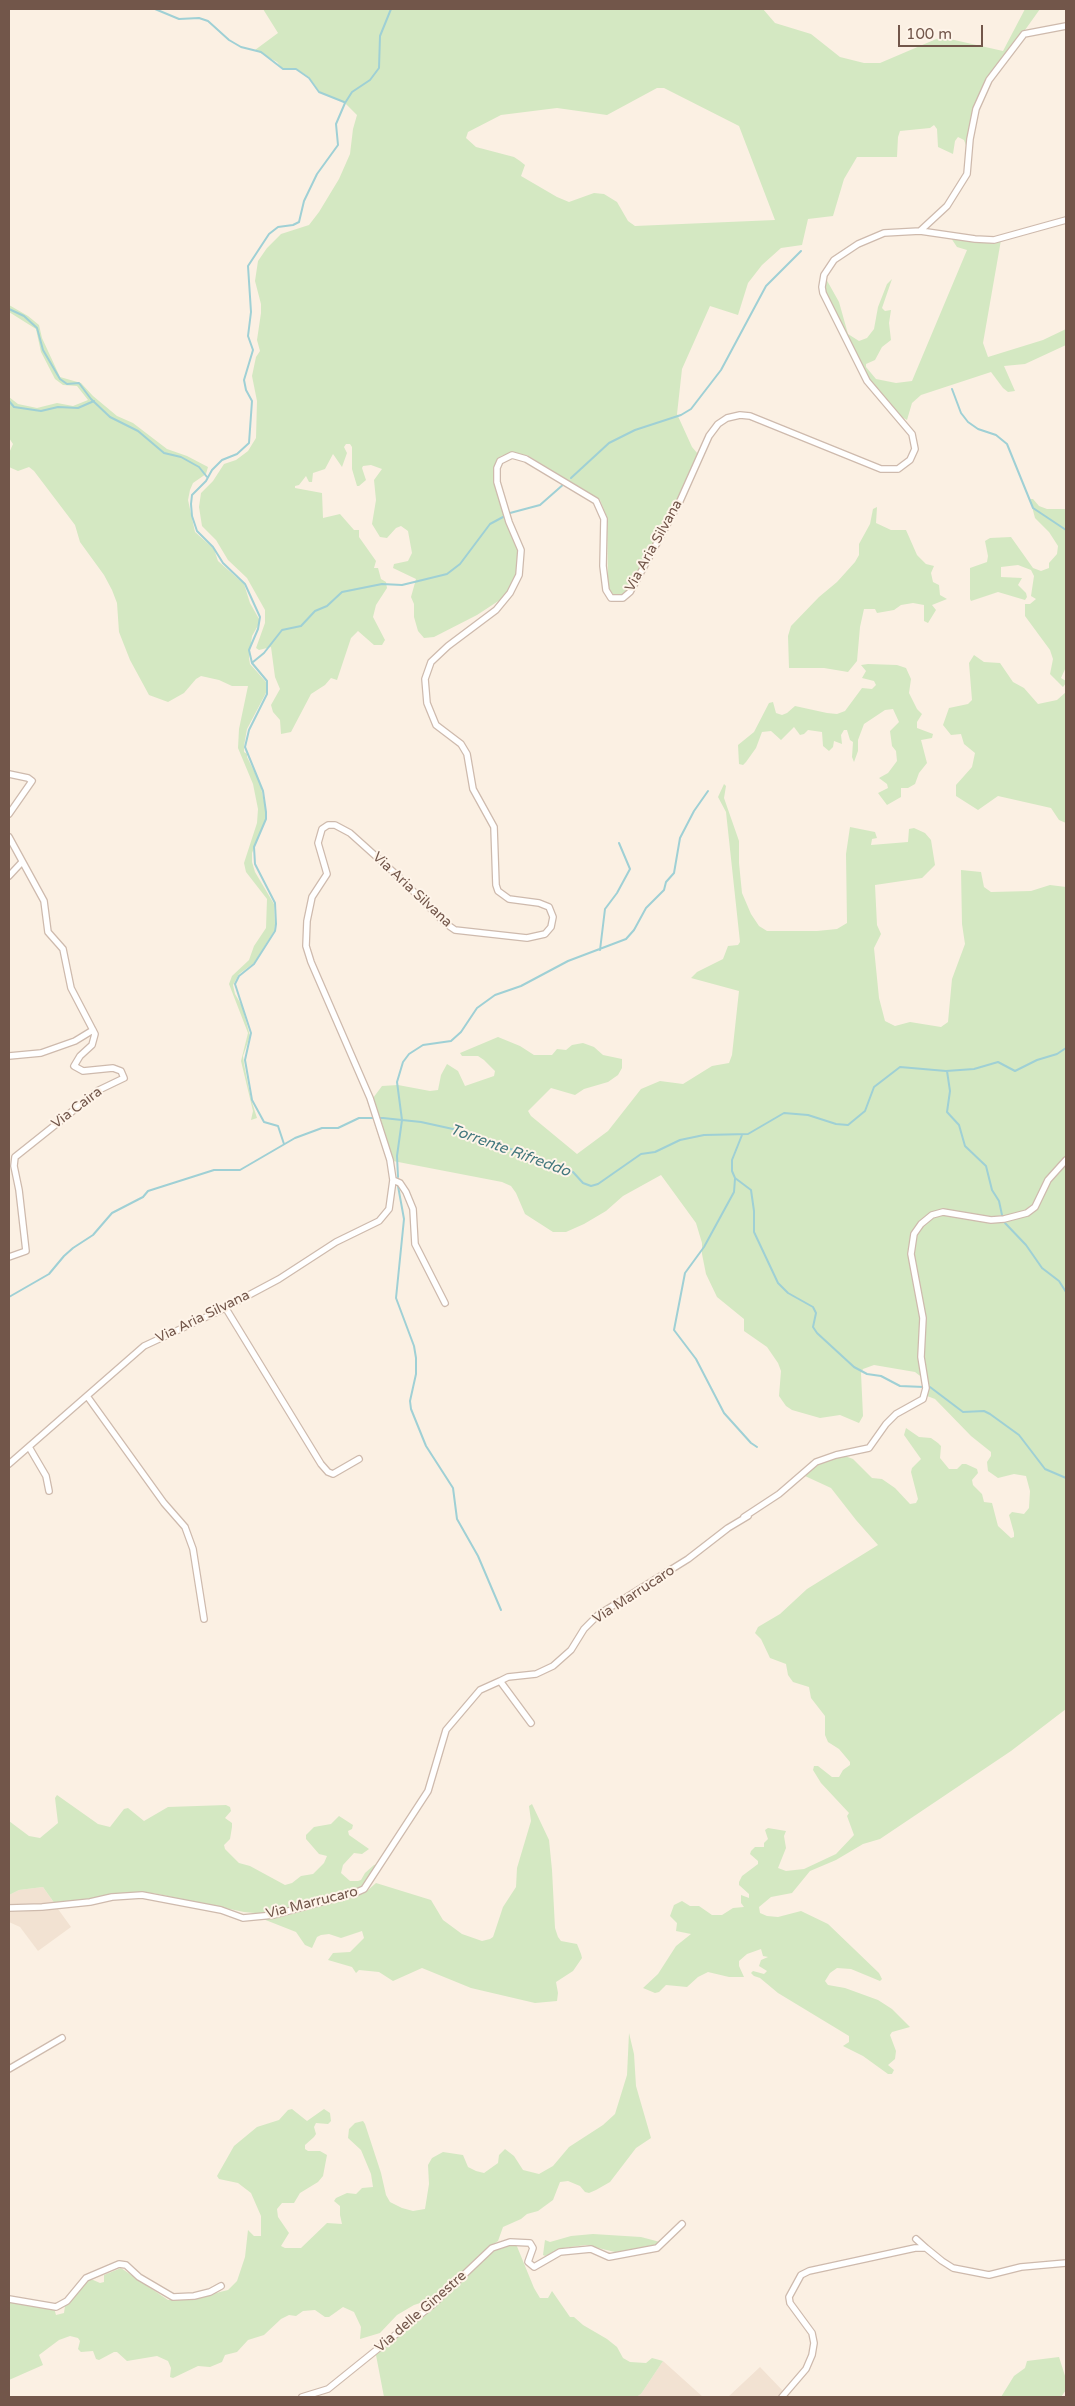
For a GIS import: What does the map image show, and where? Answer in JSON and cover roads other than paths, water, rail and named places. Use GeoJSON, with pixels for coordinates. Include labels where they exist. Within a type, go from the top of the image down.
{"type":"FeatureCollection","features":[{"type":"Feature","properties":{"kind":"street"},"geometry":{"type":"LineString","coordinates":[[920,231],[946,206],[968,174],[970,139],[976,109],[989,80],[1024,34],[1066,26]]}},
{"type":"Feature","properties":{"kind":"street","name":"Via Aria Silvana"},"geometry":{"type":"LineString","coordinates":[[9,1464],[144,1346],[225,1308],[279,1279],[336,1242],[379,1221],[389,1209],[393,1180],[386,1146],[370,1098],[311,962],[306,946],[311,900],[327,874],[318,844],[322,829],[328,825],[334,825],[350,833],[399,876],[445,923],[455,930],[532,938],[547,932],[553,920],[551,910],[545,905],[509,899],[498,891],[496,885],[494,827],[473,790],[468,754],[461,744],[436,725],[427,703],[425,678],[432,662],[448,646],[496,610],[510,593],[519,575],[521,550],[509,522],[496,482],[496,468],[500,461],[512,455],[526,459],[596,501],[604,519],[602,566],[606,590],[611,598],[617,600],[626,597],[680,501],[709,436],[718,424],[727,418],[740,415],[750,416],[880,469],[894,470],[905,465],[915,451],[912,434],[862,374],[830,308],[822,283],[824,275],[834,260],[868,238],[884,233],[920,231],[994,240],[1066,220]]}},
{"type":"Feature","properties":{"kind":"street"},"geometry":{"type":"LineString","coordinates":[[9,774],[28,778],[32,781],[9,814]]}},
{"type":"Feature","properties":{"kind":"street"},"geometry":{"type":"LineString","coordinates":[[9,837],[46,905],[48,932],[63,949],[70,988],[93,1030],[75,1042],[41,1054],[9,1056]]}},
{"type":"Feature","properties":{"kind":"street"},"geometry":{"type":"LineString","coordinates":[[9,876],[22,862]]}},
{"type":"Feature","properties":{"kind":"street","name":"Via Caira"},"geometry":{"type":"LineString","coordinates":[[9,1257],[26,1251],[19,1190],[14,1166],[16,1157],[99,1090],[124,1078],[121,1071],[113,1068],[83,1071],[74,1066],[75,1062],[94,1041],[93,1030]]}},
{"type":"Feature","properties":{"kind":"street","name":"Via Marrucaro"},"geometry":{"type":"LineString","coordinates":[[9,1908],[42,1907],[90,1902],[112,1897],[142,1895],[212,1908],[237,1914],[243,1918],[274,1915],[339,1898],[364,1889],[428,1790],[446,1730],[480,1690],[508,1677],[536,1674],[553,1666],[572,1650],[584,1629],[598,1615],[688,1559],[744,1517],[779,1494],[816,1462],[836,1455],[869,1448],[886,1424],[896,1414],[923,1398],[926,1384],[921,1357],[923,1318],[911,1254],[914,1234],[921,1224],[932,1215],[943,1212],[991,1220],[1027,1213],[1037,1204],[1048,1180],[1066,1160]]}},
{"type":"Feature","properties":{"kind":"street","name":"Via Aria Silvana"},"geometry":{"type":"LineString","coordinates":[[393,1180],[400,1184],[406,1192],[413,1209],[415,1244],[445,1303]]}},
{"type":"Feature","properties":{"kind":"street"},"geometry":{"type":"LineString","coordinates":[[225,1308],[321,1464],[328,1472],[334,1474],[359,1459]]}},
{"type":"Feature","properties":{"kind":"street"},"geometry":{"type":"LineString","coordinates":[[87,1396],[164,1503],[185,1527],[193,1549],[204,1619]]}},
{"type":"Feature","properties":{"kind":"street"},"geometry":{"type":"LineString","coordinates":[[29,1447],[46,1476],[49,1491]]}},
{"type":"Feature","properties":{"kind":"street","name":"Via Marrucaro"},"geometry":{"type":"LineString","coordinates":[[744,1517],[752,1515]]}},
{"type":"Feature","properties":{"kind":"street"},"geometry":{"type":"LineString","coordinates":[[500,1681],[531,1723]]}},
{"type":"Feature","properties":{"kind":"street"},"geometry":{"type":"LineString","coordinates":[[9,2069],[62,2038]]}},
{"type":"Feature","properties":{"kind":"street","name":"Via delle Ginestre"},"geometry":{"type":"LineString","coordinates":[[302,2397],[328,2389],[431,2306],[492,2248],[510,2242],[528,2242],[533,2248],[528,2262],[534,2267],[560,2252],[591,2249],[609,2257],[657,2248],[682,2224]]}},
{"type":"Feature","properties":{"kind":"street"},"geometry":{"type":"LineString","coordinates":[[916,2238],[942,2262],[953,2268],[989,2275],[1020,2267],[1066,2263]]}},
{"type":"Feature","properties":{"kind":"street"},"geometry":{"type":"LineString","coordinates":[[782,2397],[806,2369],[812,2355],[814,2342],[812,2333],[790,2303],[789,2297],[801,2275],[809,2271],[915,2248],[926,2248]]}},
{"type":"Feature","properties":{"kind":"street"},"geometry":{"type":"LineString","coordinates":[[9,2298],[56,2307],[67,2301],[86,2278],[119,2264],[126,2265],[139,2278],[173,2297],[194,2296],[210,2292],[221,2286]]}},
{"type":"Feature","properties":{"kind":"waterway"},"geometry":{"type":"LineString","coordinates":[[155,9],[179,19],[199,18],[208,21],[229,40],[241,47],[261,52],[283,69],[296,69],[309,78],[319,92],[344,102]]}},
{"type":"Feature","properties":{"kind":"waterway"},"geometry":{"type":"LineString","coordinates":[[284,1144],[278,1126],[264,1122],[252,1100],[245,1060],[251,1033],[235,984],[239,976],[254,964],[275,931],[276,924],[275,903],[255,864],[254,847],[266,819],[266,812],[263,791],[245,747],[249,730],[267,694],[267,681],[252,663],[249,650],[258,629],[260,617],[245,584],[223,563],[213,547],[197,531],[192,516],[191,504],[192,495],[206,481],[212,470],[222,460],[237,454],[249,443],[252,401],[246,390],[244,380],[253,350],[248,336],[251,312],[248,266],[269,234],[278,227],[293,225],[299,222],[304,201],[317,174],[338,145],[336,124],[345,103],[352,92],[370,80],[379,68],[380,36],[391,9]]}},
{"type":"Feature","properties":{"kind":"waterway"},"geometry":{"type":"LineString","coordinates":[[571,478],[609,443],[635,430],[681,415],[691,409],[721,370],[766,286],[801,251]]}},
{"type":"Feature","properties":{"kind":"waterway"},"geometry":{"type":"LineString","coordinates":[[9,309],[24,316],[37,328],[43,350],[60,379],[67,384],[79,383],[91,399],[110,417],[138,431],[164,453],[181,457],[199,467],[207,477]]}},
{"type":"Feature","properties":{"kind":"waterway"},"geometry":{"type":"LineString","coordinates":[[952,389],[961,413],[968,422],[978,429],[996,435],[1007,444],[1033,508],[1066,530]]}},
{"type":"Feature","properties":{"kind":"waterway"},"geometry":{"type":"LineString","coordinates":[[9,401],[14,407],[41,411],[58,407],[78,408],[94,401]]}},
{"type":"Feature","properties":{"kind":"waterway"},"geometry":{"type":"LineString","coordinates":[[510,513],[540,505],[565,483]]}},
{"type":"Feature","properties":{"kind":"waterway"},"geometry":{"type":"LineString","coordinates":[[253,662],[264,653],[282,630],[301,626],[315,611],[327,606],[342,592],[382,584],[402,585],[447,574],[460,564],[490,524],[503,517]]}},
{"type":"Feature","properties":{"kind":"waterway"},"geometry":{"type":"LineString","coordinates":[[398,1177],[397,1156],[402,1120],[397,1082],[403,1062],[409,1054],[423,1045],[451,1041],[461,1032],[477,1008],[495,995],[521,986],[568,961],[626,939],[634,930],[646,908],[664,890],[666,882],[674,873],[680,838],[694,811],[708,791]]}},
{"type":"Feature","properties":{"kind":"waterway"},"geometry":{"type":"LineString","coordinates":[[600,950],[605,909],[617,893],[630,869],[619,843]]}},
{"type":"Feature","properties":{"kind":"waterway","name":"Torrente Rifreddo"},"geometry":{"type":"LineString","coordinates":[[9,1297],[49,1274],[73,1248],[93,1235],[112,1213],[143,1197],[148,1191],[214,1170],[240,1170],[295,1138],[322,1128],[338,1128],[359,1118],[383,1118],[421,1122],[462,1131],[573,1172],[583,1183],[591,1186],[598,1184],[641,1154],[655,1152],[680,1140],[704,1135],[748,1134],[784,1113],[808,1115],[836,1124],[848,1125],[865,1111],[874,1087],[900,1067],[946,1071],[974,1069],[998,1062],[1015,1071],[1037,1060],[1057,1054],[1066,1048]]}},
{"type":"Feature","properties":{"kind":"waterway"},"geometry":{"type":"LineString","coordinates":[[947,1071],[950,1091],[947,1112],[959,1125],[965,1146],[986,1166],[992,1190],[999,1201],[1002,1215]]}},
{"type":"Feature","properties":{"kind":"waterway"},"geometry":{"type":"LineString","coordinates":[[742,1135],[732,1160],[732,1171],[735,1178],[751,1190],[754,1232],[778,1283],[788,1293],[813,1307],[816,1313],[813,1327],[817,1333],[854,1367],[867,1374],[881,1376],[900,1386],[924,1387]]}},
{"type":"Feature","properties":{"kind":"waterway"},"geometry":{"type":"LineString","coordinates":[[735,1179],[734,1192],[704,1247],[685,1273],[674,1330],[696,1359],[724,1413],[751,1443],[757,1447]]}},
{"type":"Feature","properties":{"kind":"waterway"},"geometry":{"type":"LineString","coordinates":[[398,1186],[404,1219],[396,1298],[414,1346],[416,1358],[416,1374],[410,1401],[411,1409],[426,1446],[453,1488],[457,1519],[478,1556],[501,1610]]}},
{"type":"Feature","properties":{"kind":"waterway"},"geometry":{"type":"LineString","coordinates":[[1005,1223],[1026,1245],[1042,1268],[1059,1281],[1066,1292]]}},
{"type":"Feature","properties":{"kind":"waterway"},"geometry":{"type":"LineString","coordinates":[[930,1387],[963,1412],[984,1411],[990,1414],[1019,1435],[1045,1469],[1066,1478]]}}]}
